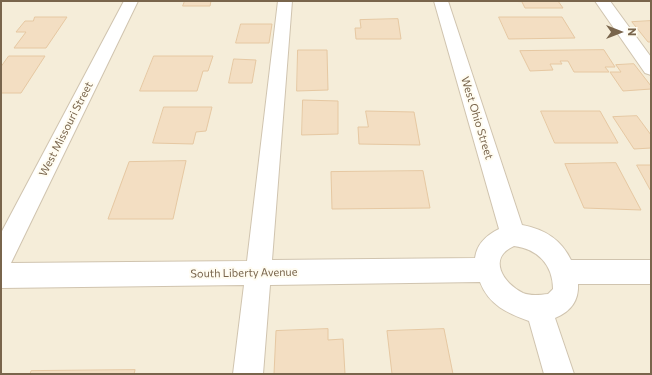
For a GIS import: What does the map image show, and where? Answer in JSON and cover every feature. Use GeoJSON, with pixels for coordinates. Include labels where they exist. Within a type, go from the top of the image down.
{"type":"FeatureCollection","features":[{"type":"Feature","properties":{"kind":"street","name":"West Missouri Street"},"geometry":{"type":"LineString","coordinates":[[1,258],[131,1]]}},
{"type":"Feature","properties":{"kind":"street"},"geometry":{"type":"LineString","coordinates":[[248,374],[285,1]]}},
{"type":"Feature","properties":{"kind":"street","name":"West Ohio Street"},"geometry":{"type":"LineString","coordinates":[[441,1],[513,235]]}},
{"type":"Feature","properties":{"kind":"street"},"geometry":{"type":"LineString","coordinates":[[602,1],[651,69]]}},
{"type":"Feature","properties":{"kind":"street"},"geometry":{"type":"LineString","coordinates":[[513,235],[536,240],[547,247],[556,256],[564,272],[566,287],[563,296],[558,303],[539,310],[517,305],[498,290],[487,270],[486,259],[489,249],[499,239],[513,235]]}},
{"type":"Feature","properties":{"kind":"street","name":"South Liberty Avenue"},"geometry":{"type":"LineString","coordinates":[[1,276],[487,270]]}},
{"type":"Feature","properties":{"kind":"street"},"geometry":{"type":"LineString","coordinates":[[564,272],[651,272]]}},
{"type":"Feature","properties":{"kind":"street"},"geometry":{"type":"LineString","coordinates":[[539,310],[559,374]]}},
{"type":"Feature","properties":{"kind":"shaded area"},"geometry":{"type":"Polygon","coordinates":[[[1,1],[651,1],[651,374],[1,374],[1,1]]]}},
{"type":"Feature","properties":{"kind":"building"},"geometry":{"type":"Polygon","coordinates":[[[185,1],[211,1],[210,6],[183,6],[185,1]]]}},
{"type":"Feature","properties":{"kind":"building"},"geometry":{"type":"Polygon","coordinates":[[[503,1],[558,1],[563,8],[525,8],[522,2],[503,1]]]}},
{"type":"Feature","properties":{"kind":"building"},"geometry":{"type":"Polygon","coordinates":[[[35,17],[67,17],[46,48],[14,48],[26,32],[16,32],[25,21],[33,21],[35,17]]]}},
{"type":"Feature","properties":{"kind":"building"},"geometry":{"type":"Polygon","coordinates":[[[499,17],[562,17],[575,38],[509,39],[499,17]]]}},
{"type":"Feature","properties":{"kind":"building"},"geometry":{"type":"Polygon","coordinates":[[[398,19],[401,39],[356,39],[355,28],[361,28],[360,20],[398,19]]]}},
{"type":"Feature","properties":{"kind":"building"},"geometry":{"type":"Polygon","coordinates":[[[651,21],[651,42],[648,42],[632,22],[651,21]]]}},
{"type":"Feature","properties":{"kind":"building"},"geometry":{"type":"Polygon","coordinates":[[[241,24],[272,24],[269,43],[236,43],[241,24]]]}},
{"type":"Feature","properties":{"kind":"building"},"geometry":{"type":"Polygon","coordinates":[[[298,50],[327,50],[328,90],[297,91],[298,50]]]}},
{"type":"Feature","properties":{"kind":"building"},"geometry":{"type":"Polygon","coordinates":[[[604,50],[615,67],[605,67],[609,72],[574,72],[568,61],[560,61],[562,64],[550,64],[553,70],[530,71],[520,51],[604,50]]]}},
{"type":"Feature","properties":{"kind":"building"},"geometry":{"type":"Polygon","coordinates":[[[9,56],[45,56],[21,93],[1,93],[1,67],[9,56]]]}},
{"type":"Feature","properties":{"kind":"building"},"geometry":{"type":"Polygon","coordinates":[[[154,56],[213,56],[208,71],[203,71],[197,91],[140,91],[154,56]]]}},
{"type":"Feature","properties":{"kind":"building"},"geometry":{"type":"Polygon","coordinates":[[[234,59],[256,60],[252,83],[229,83],[234,59]]]}},
{"type":"Feature","properties":{"kind":"building"},"geometry":{"type":"Polygon","coordinates":[[[634,64],[651,86],[651,89],[623,91],[610,72],[621,72],[616,65],[634,64]]]}},
{"type":"Feature","properties":{"kind":"building"},"geometry":{"type":"Polygon","coordinates":[[[303,100],[338,101],[338,134],[302,135],[303,100]]]}},
{"type":"Feature","properties":{"kind":"building"},"geometry":{"type":"Polygon","coordinates":[[[164,107],[212,107],[206,131],[196,132],[193,144],[153,143],[164,107]]]}},
{"type":"Feature","properties":{"kind":"building"},"geometry":{"type":"Polygon","coordinates":[[[366,111],[414,112],[420,145],[359,144],[358,127],[368,127],[366,111]]]}},
{"type":"Feature","properties":{"kind":"building"},"geometry":{"type":"Polygon","coordinates":[[[541,111],[600,111],[618,143],[555,143],[541,111]]]}},
{"type":"Feature","properties":{"kind":"building"},"geometry":{"type":"Polygon","coordinates":[[[637,116],[651,135],[651,148],[634,149],[613,117],[637,116]]]}},
{"type":"Feature","properties":{"kind":"building"},"geometry":{"type":"Polygon","coordinates":[[[186,161],[173,219],[108,219],[129,162],[186,161]]]}},
{"type":"Feature","properties":{"kind":"building"},"geometry":{"type":"Polygon","coordinates":[[[616,163],[641,210],[584,208],[565,164],[616,163]]]}},
{"type":"Feature","properties":{"kind":"building"},"geometry":{"type":"Polygon","coordinates":[[[637,165],[651,165],[651,191],[637,165]]]}},
{"type":"Feature","properties":{"kind":"building"},"geometry":{"type":"Polygon","coordinates":[[[423,171],[430,208],[332,209],[331,172],[423,171]]]}},
{"type":"Feature","properties":{"kind":"building"},"geometry":{"type":"Polygon","coordinates":[[[328,329],[328,340],[343,339],[345,374],[274,374],[276,331],[328,329]]]}},
{"type":"Feature","properties":{"kind":"building"},"geometry":{"type":"Polygon","coordinates":[[[444,329],[453,374],[392,374],[387,331],[444,329]]]}},
{"type":"Feature","properties":{"kind":"building"},"geometry":{"type":"Polygon","coordinates":[[[135,370],[134,374],[30,374],[31,371],[135,370]]]}}]}
